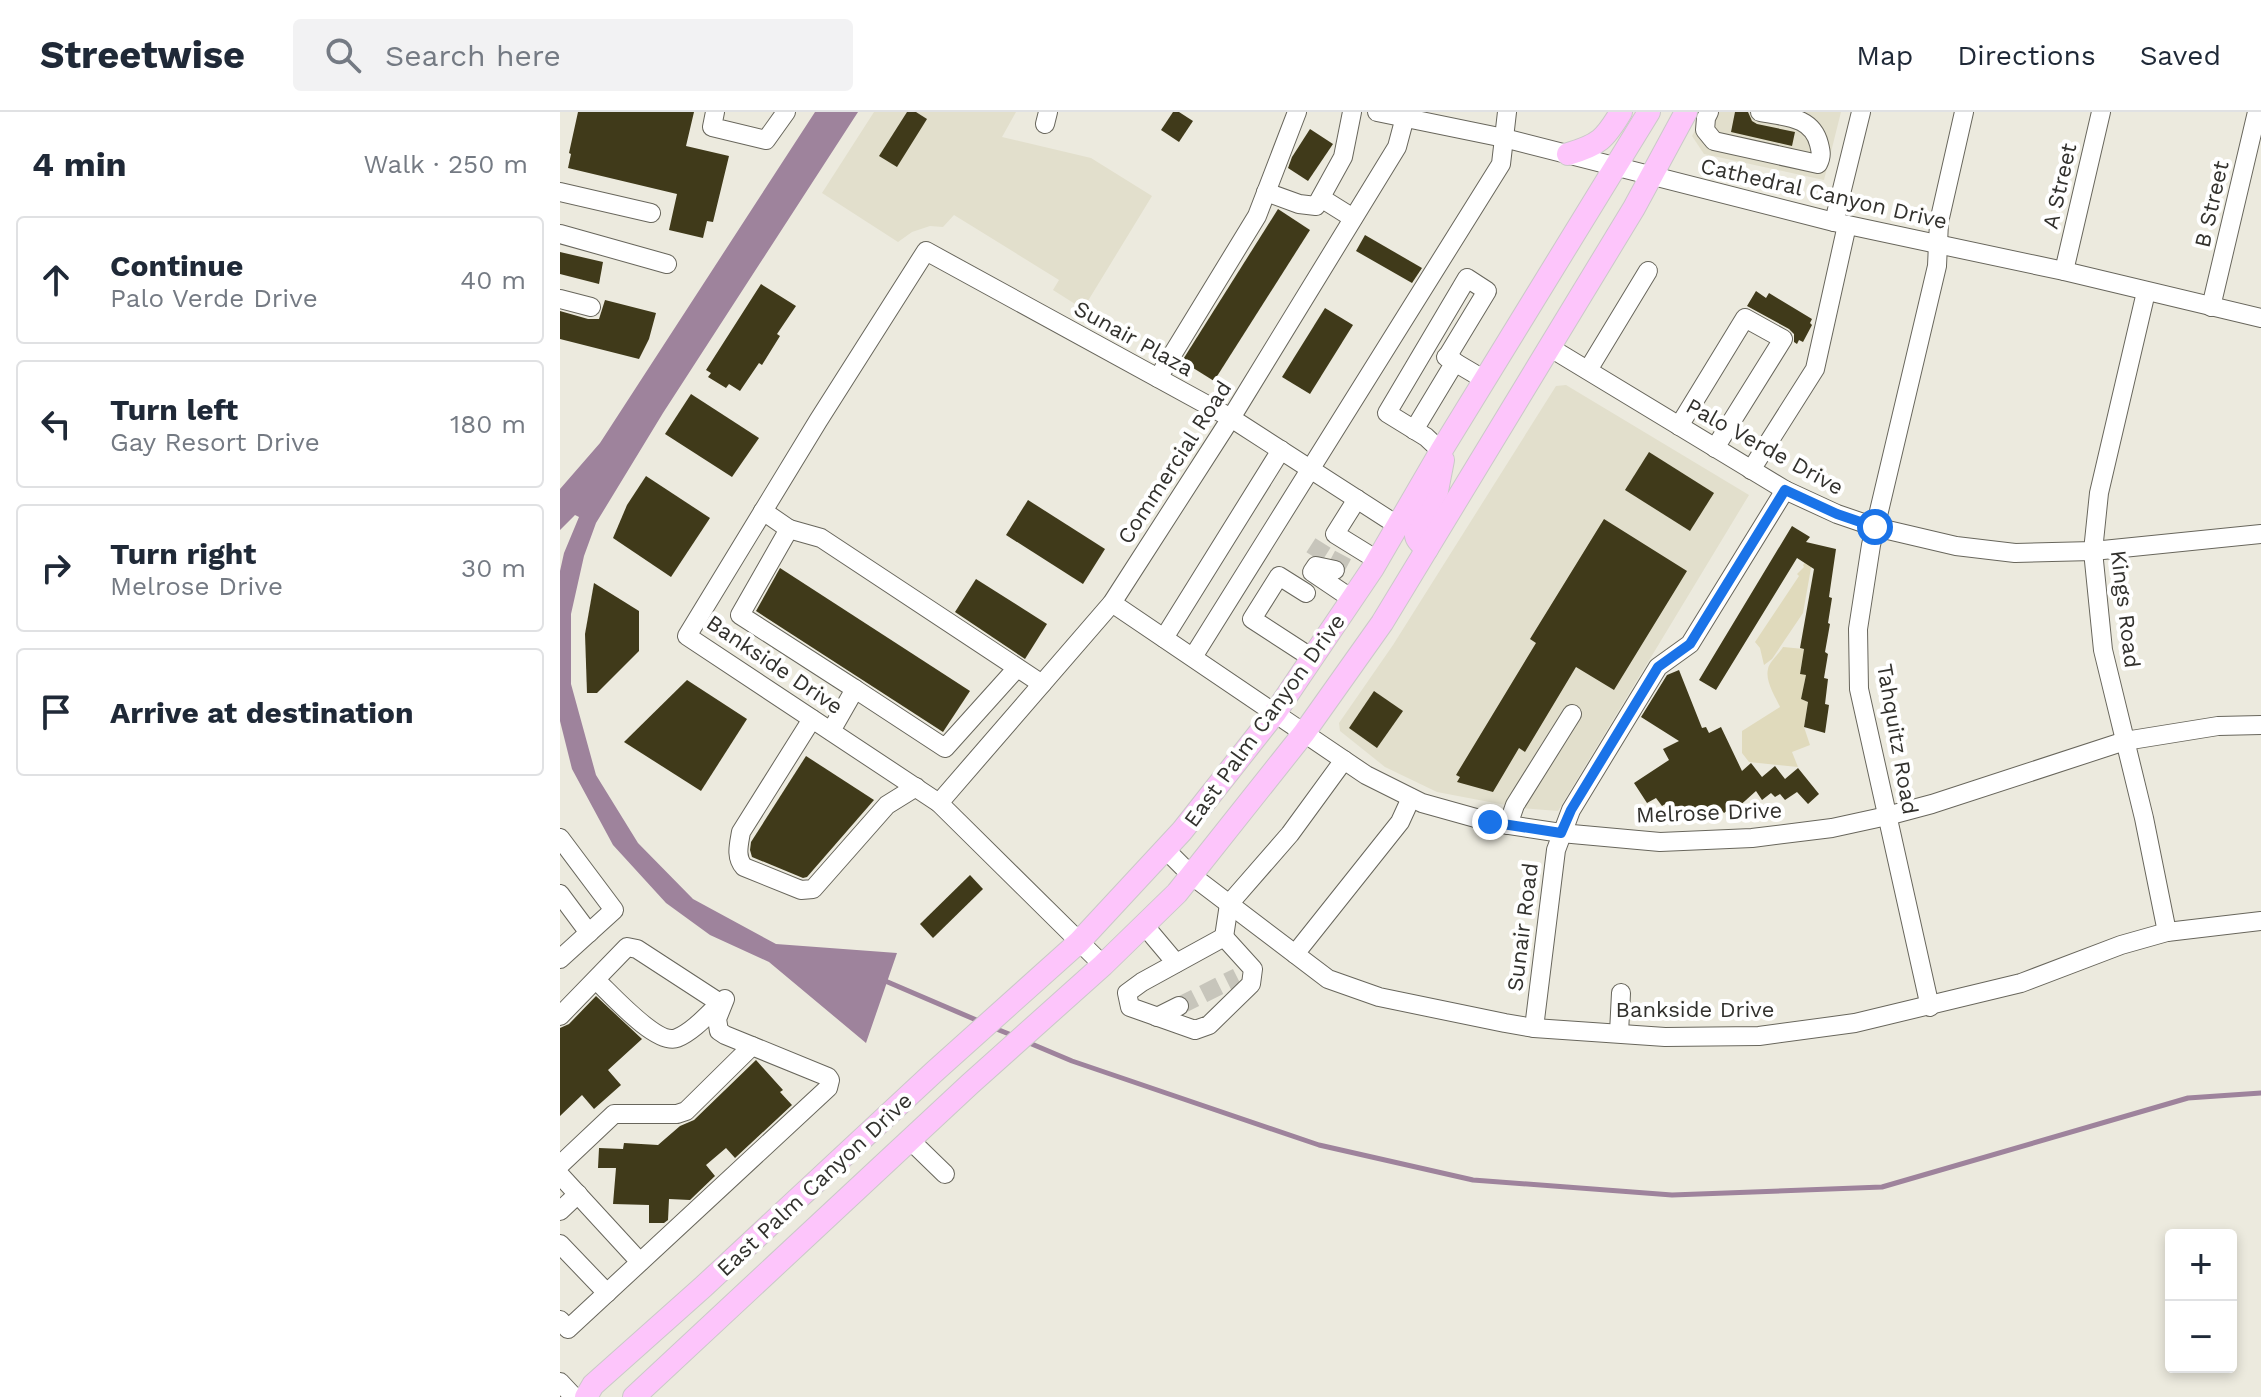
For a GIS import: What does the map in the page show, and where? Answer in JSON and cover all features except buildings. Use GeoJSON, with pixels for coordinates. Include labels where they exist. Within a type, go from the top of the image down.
{"type":"FeatureCollection","features":[{"type":"Feature","properties":{"kind":"main road"},"geometry":{"type":"LineString","coordinates":[[1568,154],[1590,148],[1603,140],[1621,112]]}},
{"type":"Feature","properties":{"kind":"main road","name":"East Palm Canyon Drive"},"geometry":{"type":"LineString","coordinates":[[586,1397],[593,1385],[1079,942],[1182,831],[1275,713],[1352,599],[1649,112]]}},
{"type":"Feature","properties":{"kind":"main road","name":"East Palm Canyon Drive"},"geometry":{"type":"LineString","coordinates":[[634,1397],[970,1084],[1103,965],[1177,893],[1304,733],[1382,623],[1652,176],[1699,114]]}},
{"type":"Feature","properties":{"kind":"main road"},"geometry":{"type":"LineString","coordinates":[[1427,549],[1417,540],[1416,527],[1437,491],[1443,464],[1441,451]]}},
{"type":"Feature","properties":{"kind":"street"},"geometry":{"type":"LineString","coordinates":[[715,112],[712,127],[766,140],[786,112]]}},
{"type":"Feature","properties":{"kind":"street"},"geometry":{"type":"LineString","coordinates":[[1158,378],[1257,216],[1297,112]]}},
{"type":"Feature","properties":{"kind":"street"},"geometry":{"type":"LineString","coordinates":[[1266,192],[1316,206],[1343,157],[1352,112]]}},
{"type":"Feature","properties":{"kind":"street","name":"Cathedral Canyon Drive"},"geometry":{"type":"LineString","coordinates":[[1377,112],[1504,138],[1841,223],[2261,318]]}},
{"type":"Feature","properties":{"kind":"street"},"geometry":{"type":"LineString","coordinates":[[1193,657],[1501,164],[1507,112]]}},
{"type":"Feature","properties":{"kind":"street"},"geometry":{"type":"LineString","coordinates":[[1699,114],[1705,130],[1714,141],[1818,164],[1822,156],[1817,136],[1810,125],[1760,112]]}},
{"type":"Feature","properties":{"kind":"street"},"geometry":{"type":"LineString","coordinates":[[1751,470],[1815,369],[1841,223],[1848,164],[1861,112]]}},
{"type":"Feature","properties":{"kind":"street","name":"Tahquitz Road"},"geometry":{"type":"LineString","coordinates":[[1930,1007],[1859,689],[1858,629],[1875,527],[1937,266],[1939,222],[1964,112]]}},
{"type":"Feature","properties":{"kind":"street","name":"A Street"},"geometry":{"type":"LineString","coordinates":[[2064,271],[2101,112]]}},
{"type":"Feature","properties":{"kind":"street","name":"B Street"},"geometry":{"type":"LineString","coordinates":[[2211,307],[2257,112]]}},
{"type":"Feature","properties":{"kind":"street","name":"Commercial Road"},"geometry":{"type":"LineString","coordinates":[[939,803],[1112,603],[1231,418],[1397,147],[1405,117]]}},
{"type":"Feature","properties":{"kind":"street"},"geometry":{"type":"LineString","coordinates":[[1822,156],[1848,164]]}},
{"type":"Feature","properties":{"kind":"street"},"geometry":{"type":"LineString","coordinates":[[560,192],[651,213]]}},
{"type":"Feature","properties":{"kind":"street"},"geometry":{"type":"LineString","coordinates":[[1321,198],[1353,218]]}},
{"type":"Feature","properties":{"kind":"street"},"geometry":{"type":"LineString","coordinates":[[560,234],[667,264]]}},
{"type":"Feature","properties":{"kind":"street","name":"Sunair Plaza"},"geometry":{"type":"LineString","coordinates":[[926,251],[1231,418],[1397,525]]}},
{"type":"Feature","properties":{"kind":"street","name":"Bankside Drive"},"geometry":{"type":"LineString","coordinates":[[926,251],[687,636],[939,803],[1103,965]]}},
{"type":"Feature","properties":{"kind":"street"},"geometry":{"type":"LineString","coordinates":[[1588,370],[1648,271]]}},
{"type":"Feature","properties":{"kind":"street"},"geometry":{"type":"LineString","coordinates":[[1414,430],[1487,291],[1467,278],[1387,413],[1414,430],[1426,437],[1441,451]]}},
{"type":"Feature","properties":{"kind":"street","name":"Kings Road"},"geometry":{"type":"LineString","coordinates":[[2146,292],[2099,493],[2093,551],[2103,650],[2167,932]]}},
{"type":"Feature","properties":{"kind":"street"},"geometry":{"type":"LineString","coordinates":[[560,299],[591,307]]}},
{"type":"Feature","properties":{"kind":"street"},"geometry":{"type":"LineString","coordinates":[[1679,426],[1745,318],[1783,339],[1715,448]]}},
{"type":"Feature","properties":{"kind":"street"},"geometry":{"type":"LineString","coordinates":[[1427,346],[1485,380]]}},
{"type":"Feature","properties":{"kind":"street","name":"Palo Verde Drive"},"geometry":{"type":"LineString","coordinates":[[1549,347],[1785,490],[1837,514],[1875,527],[1956,546],[2015,553],[2093,551],[2261,534]]}},
{"type":"Feature","properties":{"kind":"street"},"geometry":{"type":"LineString","coordinates":[[1164,638],[1281,450]]}},
{"type":"Feature","properties":{"kind":"street","name":"Sunair Road"},"geometry":{"type":"LineString","coordinates":[[1534,1028],[1556,850],[1571,810],[1658,667],[1690,644],[1785,490]]}},
{"type":"Feature","properties":{"kind":"street"},"geometry":{"type":"LineString","coordinates":[[1352,599],[1312,572],[1328,555],[1357,499]]}},
{"type":"Feature","properties":{"kind":"street"},"geometry":{"type":"LineString","coordinates":[[763,511],[789,529],[821,538],[1042,684]]}},
{"type":"Feature","properties":{"kind":"street"},"geometry":{"type":"LineString","coordinates":[[789,529],[740,615],[945,748],[1017,668]]}},
{"type":"Feature","properties":{"kind":"street"},"geometry":{"type":"LineString","coordinates":[[1328,555],[1377,560]]}},
{"type":"Feature","properties":{"kind":"street"},"geometry":{"type":"LineString","coordinates":[[1252,619],[1279,576],[1306,593]]}},
{"type":"Feature","properties":{"kind":"street","name":"Melrose Drive"},"geometry":{"type":"LineString","coordinates":[[1112,603],[1366,775],[1422,803],[1508,825],[1561,833],[1660,842],[1752,838],[1832,828],[1887,816],[2125,741],[2218,726],[2261,725]]}},
{"type":"Feature","properties":{"kind":"street"},"geometry":{"type":"LineString","coordinates":[[1227,603],[1312,658]]}},
{"type":"Feature","properties":{"kind":"street"},"geometry":{"type":"LineString","coordinates":[[831,731],[855,689]]}},
{"type":"Feature","properties":{"kind":"street"},"geometry":{"type":"LineString","coordinates":[[1508,825],[1515,805],[1572,714]]}},
{"type":"Feature","properties":{"kind":"street"},"geometry":{"type":"LineString","coordinates":[[812,719],[741,832],[739,861],[744,867],[801,890],[813,889],[887,805],[916,787]]}},
{"type":"Feature","properties":{"kind":"street"},"geometry":{"type":"LineString","coordinates":[[1224,937],[1127,993],[1130,1007],[1195,1030],[1209,1025],[1251,984],[1224,937],[1229,904],[1290,834],[1344,760]]}},
{"type":"Feature","properties":{"kind":"street"},"geometry":{"type":"LineString","coordinates":[[1295,954],[1400,822],[1411,798]]}},
{"type":"Feature","properties":{"kind":"street"},"geometry":{"type":"LineString","coordinates":[[560,838],[614,910],[562,954]]}},
{"type":"Feature","properties":{"kind":"street","name":"Bankside Drive"},"geometry":{"type":"LineString","coordinates":[[1165,849],[1191,875],[1328,979],[1379,997],[1427,1009],[1534,1028],[1665,1037],[1759,1036],[1855,1023],[2021,983],[2121,945],[2167,932],[2261,921]]}},
{"type":"Feature","properties":{"kind":"street"},"geometry":{"type":"LineString","coordinates":[[560,894],[589,933]]}},
{"type":"Feature","properties":{"kind":"street"},"geometry":{"type":"LineString","coordinates":[[1144,925],[1176,963]]}},
{"type":"Feature","properties":{"kind":"street"},"geometry":{"type":"LineString","coordinates":[[560,1016],[627,947],[720,1003]]}},
{"type":"Feature","properties":{"kind":"street"},"geometry":{"type":"LineString","coordinates":[[560,1320],[568,1329],[828,1088],[830,1080],[719,1031],[717,1019],[725,999],[690,1029],[670,1039],[646,1027],[596,980]]}},
{"type":"Feature","properties":{"kind":"street"},"geometry":{"type":"LineString","coordinates":[[1619,1033],[1621,993]]}},
{"type":"Feature","properties":{"kind":"street"},"geometry":{"type":"LineString","coordinates":[[1157,1017],[1179,1006]]}},
{"type":"Feature","properties":{"kind":"street"},"geometry":{"type":"LineString","coordinates":[[560,1165],[614,1114],[677,1114],[686,1111],[752,1046]]}},
{"type":"Feature","properties":{"kind":"street"},"geometry":{"type":"LineString","coordinates":[[910,1140],[945,1174]]}},
{"type":"Feature","properties":{"kind":"street"},"geometry":{"type":"LineString","coordinates":[[560,1175],[640,1262]]}},
{"type":"Feature","properties":{"kind":"street"},"geometry":{"type":"LineString","coordinates":[[560,1211],[578,1194]]}},
{"type":"Feature","properties":{"kind":"street"},"geometry":{"type":"LineString","coordinates":[[560,1244],[607,1293]]}},
{"type":"Feature","properties":{"kind":"street"},"geometry":{"type":"LineString","coordinates":[[560,1382],[574,1397]]}},
{"type":"Feature","properties":{"kind":"shaded area"},"geometry":{"type":"Polygon","coordinates":[[[815,112],[858,112],[663,413],[596,523],[584,556],[571,614],[571,684],[596,775],[638,843],[693,899],[776,944],[897,953],[866,1043],[769,962],[710,935],[666,903],[613,845],[572,769],[560,721],[560,571],[579,517],[575,515],[560,530],[560,489],[600,443],[815,112]]]}},
{"type":"Feature","properties":{"kind":"shaded area"},"geometry":{"type":"Polygon","coordinates":[[[874,112],[1016,112],[1002,137],[1091,158],[1152,196],[1083,309],[1053,290],[1059,280],[954,215],[943,227],[930,226],[912,232],[898,242],[822,193],[874,112]]]}},
{"type":"Feature","properties":{"kind":"shaded area"},"geometry":{"type":"Polygon","coordinates":[[[1705,112],[1841,112],[1824,180],[1704,154],[1692,136],[1705,112]]]}},
{"type":"Feature","properties":{"kind":"shaded area"},"geometry":{"type":"Polygon","coordinates":[[[1566,385],[1749,495],[1558,811],[1521,808],[1437,792],[1385,767],[1340,731],[1339,723],[1393,645],[1556,386],[1566,385]]]}},
{"type":"Feature","properties":{"kind":"shaded area"},"geometry":{"type":"Polygon","coordinates":[[[1814,551],[1803,613],[1772,659],[1764,665],[1760,648],[1755,642],[1814,551]]]}},
{"type":"Feature","properties":{"kind":"shaded area"},"geometry":{"type":"Polygon","coordinates":[[[1783,647],[1804,649],[1800,673],[1806,675],[1801,699],[1808,702],[1804,727],[1810,745],[1792,752],[1798,767],[1749,762],[1742,753],[1742,731],[1780,707],[1767,674],[1770,664],[1783,647]]]}},
{"type":"Feature","properties":{"kind":"waterway"},"geometry":{"type":"LineString","coordinates":[[883,980],[981,1022]]}},
{"type":"Feature","properties":{"kind":"waterway"},"geometry":{"type":"LineString","coordinates":[[994,1028],[1014,1036]]}},
{"type":"Feature","properties":{"kind":"waterway"},"geometry":{"type":"LineString","coordinates":[[1027,1042],[1072,1061],[1319,1145],[1473,1180],[1672,1195],[1882,1187],[2188,1098],[2261,1093]]}},
{"type":"Feature","properties":{"kind":"tunnel"},"geometry":{"type":"LineString","coordinates":[[1314,557],[1323,543]]}},
{"type":"Feature","properties":{"kind":"tunnel"},"geometry":{"type":"LineString","coordinates":[[1335,570],[1343,555]]}},
{"type":"Feature","properties":{"kind":"tunnel"},"geometry":{"type":"LineString","coordinates":[[1179,1006],[1237,977]]}},
{"type":"Feature","properties":{"kind":"route"},"geometry":{"type":"LineString","coordinates":[[1490,822],[1561,833],[1571,810],[1658,667],[1690,644],[1785,490],[1837,514],[1875,527]]}}]}
